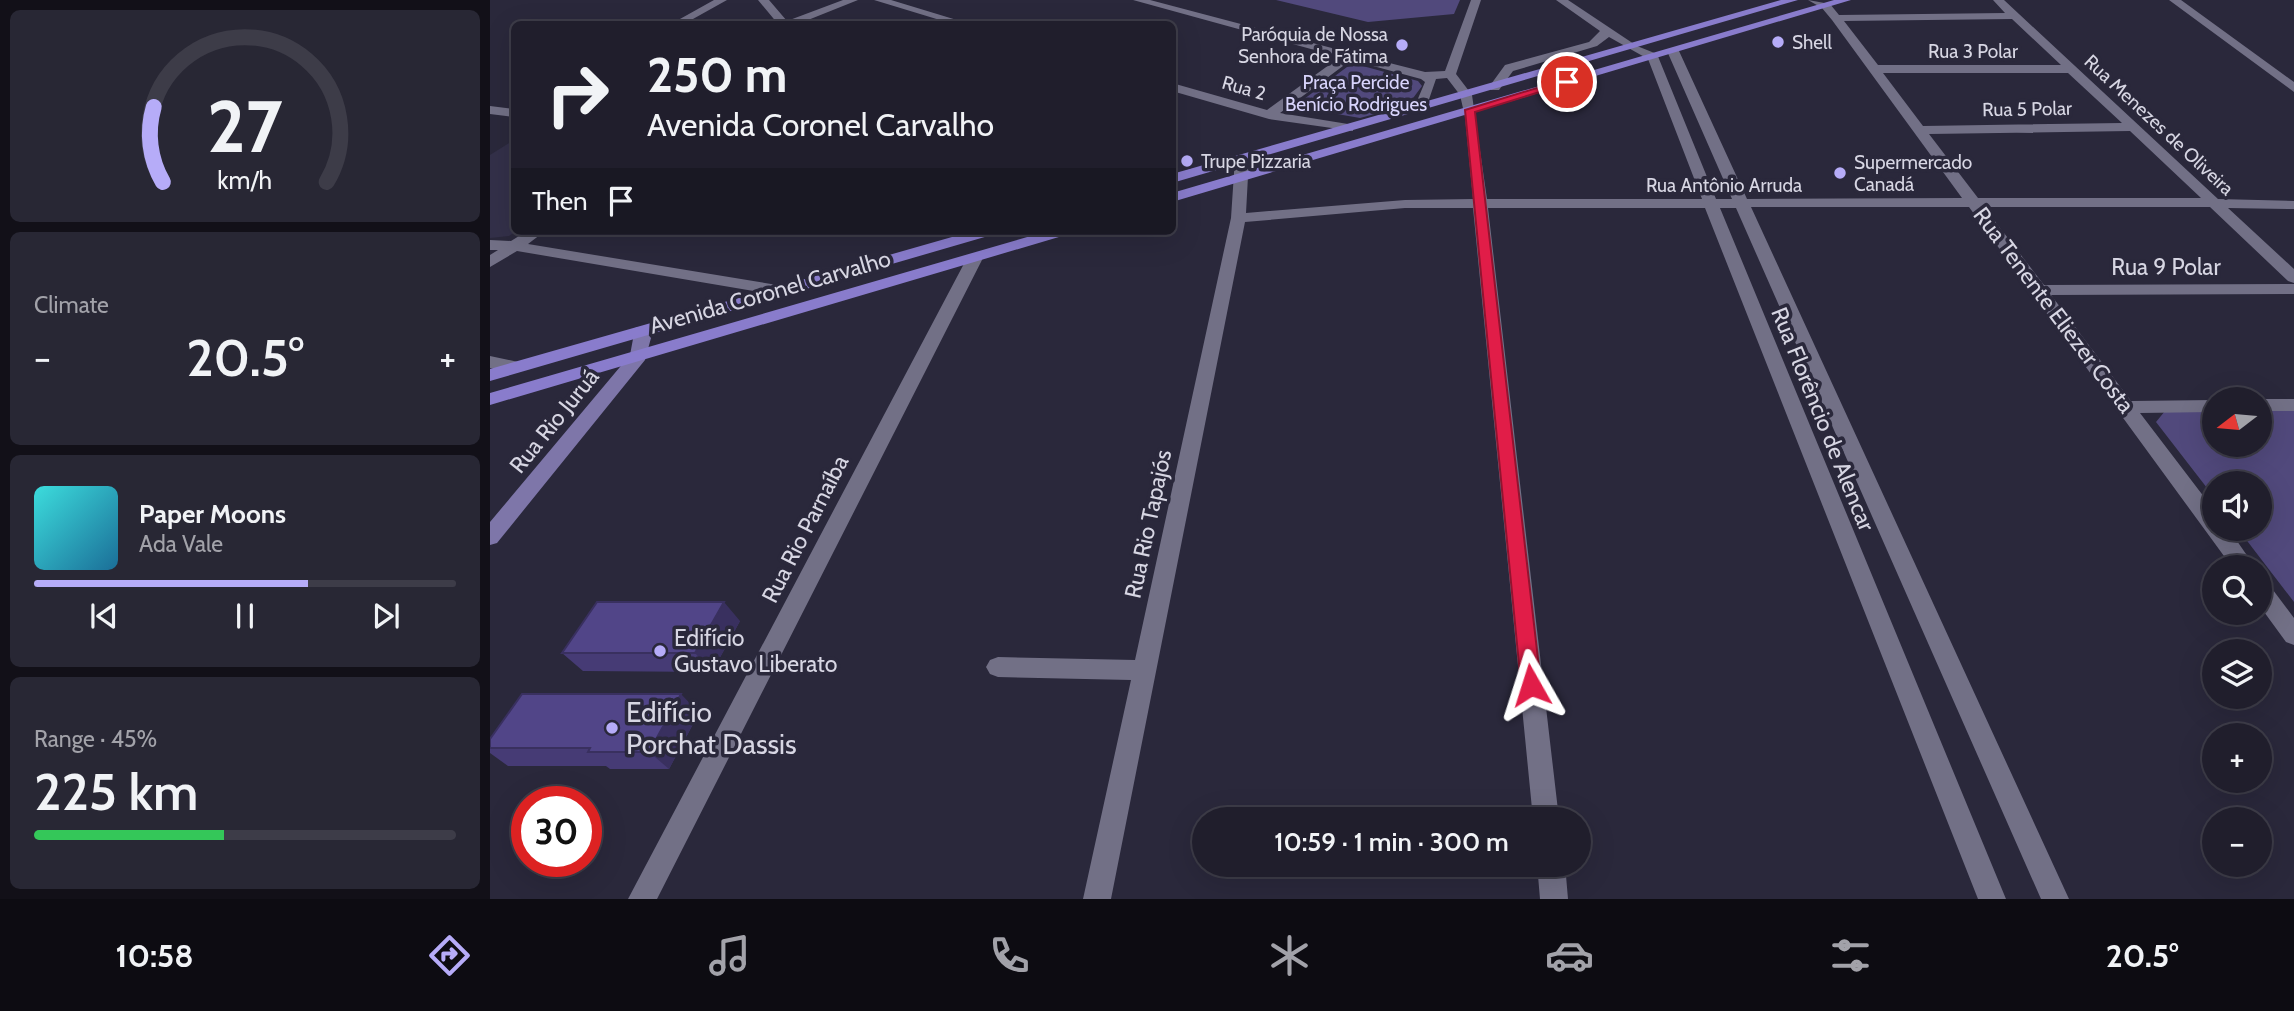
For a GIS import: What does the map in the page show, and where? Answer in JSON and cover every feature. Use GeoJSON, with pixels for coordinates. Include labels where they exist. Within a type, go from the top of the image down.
{"type":"FeatureCollection","features":[{"type":"Feature","properties":{"kind":"main road"},"geometry":{"type":"LineString","coordinates":[[1176,178],[1633,48],[1791,0]]}},
{"type":"Feature","properties":{"kind":"main road"},"geometry":{"type":"LineString","coordinates":[[1176,197],[1846,0]]}},
{"type":"Feature","properties":{"kind":"main road","name":"Avenida Coronel Carvalho"},"geometry":{"type":"LineString","coordinates":[[490,375],[777,290],[976,235]]}},
{"type":"Feature","properties":{"kind":"main road","name":"Avenida Coronel Carvalho"},"geometry":{"type":"LineString","coordinates":[[490,399],[1051,235]]}},
{"type":"Feature","properties":{"kind":"main road"},"geometry":{"type":"LineString","coordinates":[[637,332],[642,338],[639,356]]}},
{"type":"Feature","properties":{"kind":"main road","name":"Rua Rio Juruá"},"geometry":{"type":"LineString","coordinates":[[490,537],[639,356]]}},
{"type":"Feature","properties":{"kind":"street"},"geometry":{"type":"LineString","coordinates":[[683,21],[722,0]]}},
{"type":"Feature","properties":{"kind":"street"},"geometry":{"type":"LineString","coordinates":[[763,0],[784,21]]}},
{"type":"Feature","properties":{"kind":"street"},"geometry":{"type":"LineString","coordinates":[[795,21],[853,0]]}},
{"type":"Feature","properties":{"kind":"street"},"geometry":{"type":"LineString","coordinates":[[879,0],[953,21]]}},
{"type":"Feature","properties":{"kind":"street"},"geometry":{"type":"LineString","coordinates":[[1138,0],[1352,54],[1425,76],[1450,74]]}},
{"type":"Feature","properties":{"kind":"street"},"geometry":{"type":"LineString","coordinates":[[1450,74],[1476,0]]}},
{"type":"Feature","properties":{"kind":"street"},"geometry":{"type":"LineString","coordinates":[[1561,0],[1633,48],[1663,54]]}},
{"type":"Feature","properties":{"kind":"street","name":"Rua Menezes de Oliveira"},"geometry":{"type":"LineString","coordinates":[[1998,0],[2294,278]]}},
{"type":"Feature","properties":{"kind":"street"},"geometry":{"type":"LineString","coordinates":[[2174,0],[2294,88]]}},
{"type":"Feature","properties":{"kind":"street"},"geometry":{"type":"LineString","coordinates":[[1825,8],[2016,16]]}},
{"type":"Feature","properties":{"kind":"street","name":"Rua Tenente Eliezer Costa"},"geometry":{"type":"LineString","coordinates":[[1825,8],[1921,130],[2202,509]]}},
{"type":"Feature","properties":{"kind":"street"},"geometry":{"type":"LineString","coordinates":[[1495,87],[1509,68],[1593,44],[1604,36],[1606,30]]}},
{"type":"Feature","properties":{"kind":"street"},"geometry":{"type":"LineString","coordinates":[[1425,76],[1435,71],[1458,48]]}},
{"type":"Feature","properties":{"kind":"street"},"geometry":{"type":"LineString","coordinates":[[1269,115],[1352,54]]}},
{"type":"Feature","properties":{"kind":"street","name":"Rua Florêncio de Alencar"},"geometry":{"type":"LineString","coordinates":[[1663,54],[1741,204],[2055,899]]}},
{"type":"Feature","properties":{"kind":"street","name":"Rua Florêncio de Alencar"},"geometry":{"type":"LineString","coordinates":[[1663,54],[1712,204],[1790,405],[1992,899]]}},
{"type":"Feature","properties":{"kind":"street","name":"Rua 3 Polar"},"geometry":{"type":"LineString","coordinates":[[1874,69],[2071,69]]}},
{"type":"Feature","properties":{"kind":"street"},"geometry":{"type":"LineString","coordinates":[[1450,74],[1466,95],[1470,110],[1545,807]]}},
{"type":"Feature","properties":{"kind":"street"},"geometry":{"type":"LineString","coordinates":[[1420,108],[1431,81],[1425,76]]}},
{"type":"Feature","properties":{"kind":"street","name":"Rua 2"},"geometry":{"type":"LineString","coordinates":[[1176,88],[1269,115],[1348,128]]}},
{"type":"Feature","properties":{"kind":"street"},"geometry":{"type":"LineString","coordinates":[[490,110],[511,113]]}},
{"type":"Feature","properties":{"kind":"street","name":"Rua 5 Polar"},"geometry":{"type":"LineString","coordinates":[[1921,130],[2133,127]]}},
{"type":"Feature","properties":{"kind":"street","name":"Rua Rio Tapajós"},"geometry":{"type":"LineString","coordinates":[[1097,899],[1238,218],[1242,158]]}},
{"type":"Feature","properties":{"kind":"street","name":"Rua Antônio Arruda"},"geometry":{"type":"LineString","coordinates":[[1238,218],[1405,205],[2179,202],[2294,205]]}},
{"type":"Feature","properties":{"kind":"street"},"geometry":{"type":"LineString","coordinates":[[490,262],[531,235]]}},
{"type":"Feature","properties":{"kind":"street"},"geometry":{"type":"LineString","coordinates":[[490,245],[515,246],[777,290]]}},
{"type":"Feature","properties":{"kind":"street","name":"Rua Rio Parnaíba"},"geometry":{"type":"LineString","coordinates":[[642,899],[975,258]]}},
{"type":"Feature","properties":{"kind":"street","name":"Rua 9 Polar"},"geometry":{"type":"LineString","coordinates":[[2039,290],[2294,289]]}},
{"type":"Feature","properties":{"kind":"street"},"geometry":{"type":"LineString","coordinates":[[490,362],[517,368]]}},
{"type":"Feature","properties":{"kind":"street"},"geometry":{"type":"LineString","coordinates":[[2272,405],[2294,405]]}},
{"type":"Feature","properties":{"kind":"street"},"geometry":{"type":"LineString","coordinates":[[2126,407],[2202,406]]}},
{"type":"Feature","properties":{"kind":"street"},"geometry":{"type":"LineString","coordinates":[[2272,605],[2294,635]]}},
{"type":"Feature","properties":{"kind":"street"},"geometry":{"type":"LineString","coordinates":[[998,667],[1145,670]]}},
{"type":"Feature","properties":{"kind":"street"},"geometry":{"type":"LineString","coordinates":[[1552,877],[1555,899]]}},
{"type":"Feature","properties":{"kind":"shaded area"},"geometry":{"type":"Polygon","coordinates":[[[511,142],[509,236],[490,238],[490,155],[511,142]]]}},
{"type":"Feature","properties":{"kind":"green space"},"geometry":{"type":"Polygon","coordinates":[[[1276,0],[1460,0],[1454,14],[1368,22],[1276,0]]]}},
{"type":"Feature","properties":{"kind":"green space","name":"Praça Percide Benício Rodrigues"},"geometry":{"type":"Polygon","coordinates":[[[1359,65],[1418,81],[1422,86],[1408,105],[1360,118],[1297,107],[1296,105],[1347,67],[1359,65]]]}},
{"type":"Feature","properties":{"kind":"green space"},"geometry":{"type":"Polygon","coordinates":[[[2165,411],[2202,411],[2202,457],[2272,457],[2272,411],[2294,411],[2294,602],[2272,573],[2272,555],[2258,555],[2247,541],[2272,541],[2272,471],[2202,471],[2202,481],[2156,422],[2165,411]]]}},
{"type":"Feature","properties":{"kind":"building"},"geometry":{"type":"Polygon","coordinates":[[[597,602],[724,602],[695,653],[562,653],[597,602]]]}},
{"type":"Feature","properties":{"kind":"building"},"geometry":{"type":"Polygon","coordinates":[[[522,694],[681,694],[649,752],[588,752],[590,748],[490,748],[490,739],[522,694]]]}},
{"type":"Feature","properties":{"kind":"place","name":"Shell"},"geometry":{"type":"Point","coordinates":[1778,42]}},
{"type":"Feature","properties":{"kind":"place","name":"Paróquia de Nossa Senhora de Fátima"},"geometry":{"type":"Point","coordinates":[1402,45]}},
{"type":"Feature","properties":{"kind":"place","name":"Trupe Pizzaria"},"geometry":{"type":"Point","coordinates":[1187,161]}},
{"type":"Feature","properties":{"kind":"place","name":"Supermercado Canadá"},"geometry":{"type":"Point","coordinates":[1840,173]}},
{"type":"Feature","properties":{"kind":"place","name":"Edifício Gustavo Liberato"},"geometry":{"type":"Point","coordinates":[660,651]}},
{"type":"Feature","properties":{"kind":"place","name":"Edifício Porchat Dassis"},"geometry":{"type":"Point","coordinates":[612,728]}},
{"type":"Feature","properties":{"kind":"route"},"geometry":{"type":"LineString","coordinates":[[1531,685],[1470,110],[1567,82]]}}]}
